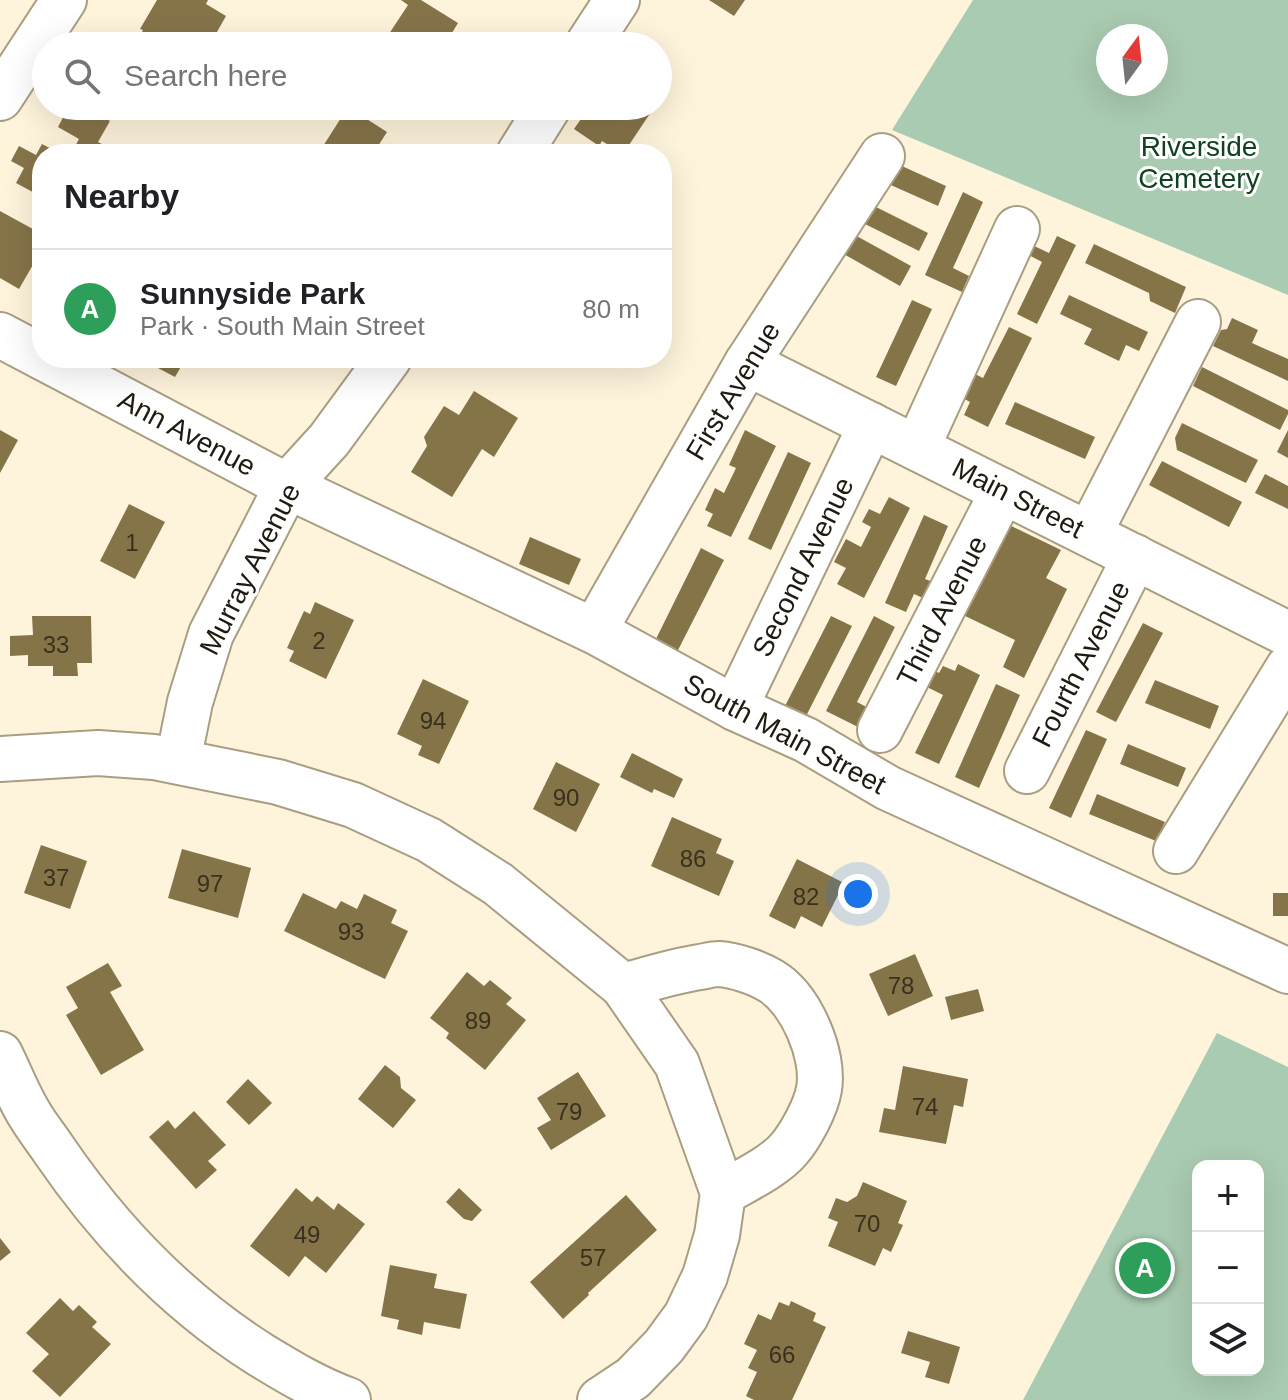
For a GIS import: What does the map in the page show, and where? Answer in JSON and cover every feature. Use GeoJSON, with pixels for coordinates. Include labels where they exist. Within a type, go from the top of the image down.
{"type":"FeatureCollection","features":[{"type":"Feature","properties":{"kind":"street"},"geometry":{"type":"LineString","coordinates":[[43,32],[64,0]]}},
{"type":"Feature","properties":{"kind":"street"},"geometry":{"type":"LineString","coordinates":[[596,32],[617,0]]}},
{"type":"Feature","properties":{"kind":"street"},"geometry":{"type":"LineString","coordinates":[[0,98],[32,49]]}},
{"type":"Feature","properties":{"kind":"street"},"geometry":{"type":"LineString","coordinates":[[525,144],[540,120]]}},
{"type":"Feature","properties":{"kind":"street","name":"First Avenue"},"geometry":{"type":"LineString","coordinates":[[594,631],[747,363],[882,156]]}},
{"type":"Feature","properties":{"kind":"street"},"geometry":{"type":"LineString","coordinates":[[917,448],[1017,229]]}},
{"type":"Feature","properties":{"kind":"street"},"geometry":{"type":"LineString","coordinates":[[1089,534],[1198,322]]}},
{"type":"Feature","properties":{"kind":"street","name":"Ann Avenue"},"geometry":{"type":"LineString","coordinates":[[0,335],[32,351]]}},
{"type":"Feature","properties":{"kind":"street","name":"Main Street"},"geometry":{"type":"LineString","coordinates":[[747,363],[1288,634]]}},
{"type":"Feature","properties":{"kind":"street","name":"Ann Avenue"},"geometry":{"type":"LineString","coordinates":[[64,368],[287,486]]}},
{"type":"Feature","properties":{"kind":"street","name":"Murray Avenue"},"geometry":{"type":"LineString","coordinates":[[178,761],[190,702],[211,634],[287,486],[329,440],[382,368]]}},
{"type":"Feature","properties":{"kind":"street","name":"Second Avenue"},"geometry":{"type":"LineString","coordinates":[[735,708],[871,425]]}},
{"type":"Feature","properties":{"kind":"street","name":"South Main Street"},"geometry":{"type":"LineString","coordinates":[[287,486],[594,631],[735,708],[806,740],[888,788],[1288,971]]}},
{"type":"Feature","properties":{"kind":"street","name":"Third Avenue"},"geometry":{"type":"LineString","coordinates":[[880,730],[1003,491]]}},
{"type":"Feature","properties":{"kind":"street","name":"Fourth Avenue"},"geometry":{"type":"LineString","coordinates":[[1027,771],[1135,557]]}},
{"type":"Feature","properties":{"kind":"street"},"geometry":{"type":"LineString","coordinates":[[1176,851],[1288,668]]}},
{"type":"Feature","properties":{"kind":"street"},"geometry":{"type":"LineString","coordinates":[[0,759],[98,753],[154,757],[278,782],[353,805],[429,840],[498,884],[623,986],[677,1064],[723,1193],[717,1235],[705,1276],[686,1316],[664,1346],[633,1378],[600,1400]]}},
{"type":"Feature","properties":{"kind":"street"},"geometry":{"type":"LineString","coordinates":[[623,986],[719,964],[773,981],[807,1024],[819,1056],[819,1088],[807,1120],[788,1150],[723,1193]]}},
{"type":"Feature","properties":{"kind":"street"},"geometry":{"type":"LineString","coordinates":[[0,1054],[29,1114],[82,1190],[131,1248],[183,1298],[232,1336],[282,1368],[330,1394],[348,1400]]}},
{"type":"Feature","properties":{"kind":"green space","name":"Riverside Cemetery"},"geometry":{"type":"Polygon","coordinates":[[[973,0],[1288,0],[1288,295],[892,130],[973,0]]]}},
{"type":"Feature","properties":{"kind":"green space"},"geometry":{"type":"Polygon","coordinates":[[[1217,1033],[1288,1067],[1288,1400],[1023,1400],[1217,1033]]]}},
{"type":"Feature","properties":{"kind":"building"},"geometry":{"type":"Polygon","coordinates":[[[157,0],[208,0],[206,4],[226,16],[217,32],[142,32],[140,29],[157,0]]]}},
{"type":"Feature","properties":{"kind":"building"},"geometry":{"type":"Polygon","coordinates":[[[401,0],[421,0],[458,23],[453,32],[390,32],[408,5],[401,0]]]}},
{"type":"Feature","properties":{"kind":"building"},"geometry":{"type":"Polygon","coordinates":[[[709,0],[745,0],[734,16],[709,0]]]}},
{"type":"Feature","properties":{"kind":"building"},"geometry":{"type":"Polygon","coordinates":[[[62,120],[110,121],[98,142],[102,144],[76,144],[79,139],[58,127],[62,120]]]}},
{"type":"Feature","properties":{"kind":"building"},"geometry":{"type":"Polygon","coordinates":[[[340,120],[368,120],[387,132],[379,144],[324,144],[340,120]]]}},
{"type":"Feature","properties":{"kind":"building"},"geometry":{"type":"Polygon","coordinates":[[[580,120],[646,120],[630,144],[607,144],[602,141],[596,144],[574,129],[580,120]]]}},
{"type":"Feature","properties":{"kind":"building"},"geometry":{"type":"Polygon","coordinates":[[[19,146],[32,153],[32,192],[16,183],[24,168],[11,161],[19,146]]]}},
{"type":"Feature","properties":{"kind":"building"},"geometry":{"type":"Polygon","coordinates":[[[893,162],[946,186],[938,206],[884,182],[893,162]]]}},
{"type":"Feature","properties":{"kind":"building"},"geometry":{"type":"Polygon","coordinates":[[[963,192],[983,202],[953,268],[969,276],[962,292],[925,275],[963,192]]]}},
{"type":"Feature","properties":{"kind":"building"},"geometry":{"type":"Polygon","coordinates":[[[866,202],[928,233],[919,251],[857,220],[866,202]]]}},
{"type":"Feature","properties":{"kind":"building"},"geometry":{"type":"Polygon","coordinates":[[[0,211],[32,229],[32,266],[19,289],[0,278],[0,211]]]}},
{"type":"Feature","properties":{"kind":"building"},"geometry":{"type":"Polygon","coordinates":[[[853,234],[911,266],[900,286],[842,253],[853,234]]]}},
{"type":"Feature","properties":{"kind":"building"},"geometry":{"type":"Polygon","coordinates":[[[1057,236],[1076,245],[1037,324],[1017,314],[1042,262],[1025,253],[1030,244],[1049,253],[1057,236]]]}},
{"type":"Feature","properties":{"kind":"building"},"geometry":{"type":"Polygon","coordinates":[[[1094,244],[1186,287],[1175,313],[1150,301],[1149,293],[1085,263],[1094,244]]]}},
{"type":"Feature","properties":{"kind":"building"},"geometry":{"type":"Polygon","coordinates":[[[1069,295],[1148,332],[1139,351],[1126,345],[1119,361],[1084,344],[1092,329],[1060,314],[1069,295]]]}},
{"type":"Feature","properties":{"kind":"building"},"geometry":{"type":"Polygon","coordinates":[[[912,300],[932,309],[896,386],[876,377],[912,300]]]}},
{"type":"Feature","properties":{"kind":"building"},"geometry":{"type":"Polygon","coordinates":[[[1232,318],[1258,330],[1252,343],[1288,359],[1288,381],[1213,346],[1232,318]]]}},
{"type":"Feature","properties":{"kind":"building"},"geometry":{"type":"Polygon","coordinates":[[[1009,327],[1032,338],[988,427],[964,415],[970,402],[959,396],[971,372],[983,378],[1009,327]]]}},
{"type":"Feature","properties":{"kind":"building"},"geometry":{"type":"Polygon","coordinates":[[[1202,367],[1288,410],[1280,430],[1193,386],[1202,367]]]}},
{"type":"Feature","properties":{"kind":"building"},"geometry":{"type":"Polygon","coordinates":[[[158,368],[180,368],[175,377],[158,368]]]}},
{"type":"Feature","properties":{"kind":"building"},"geometry":{"type":"Polygon","coordinates":[[[474,391],[518,418],[494,457],[482,449],[452,497],[411,472],[427,446],[424,437],[444,406],[459,415],[474,391]]]}},
{"type":"Feature","properties":{"kind":"building"},"geometry":{"type":"Polygon","coordinates":[[[1015,402],[1095,437],[1085,459],[1005,424],[1015,402]]]}},
{"type":"Feature","properties":{"kind":"building"},"geometry":{"type":"Polygon","coordinates":[[[1182,423],[1258,460],[1246,483],[1177,450],[1175,438],[1182,423]]]}},
{"type":"Feature","properties":{"kind":"building"},"geometry":{"type":"Polygon","coordinates":[[[0,430],[18,440],[0,473],[0,430]]]}},
{"type":"Feature","properties":{"kind":"building"},"geometry":{"type":"Polygon","coordinates":[[[745,430],[776,446],[731,537],[707,526],[713,514],[705,510],[715,488],[724,493],[736,468],[729,465],[745,430]]]}},
{"type":"Feature","properties":{"kind":"building"},"geometry":{"type":"Polygon","coordinates":[[[1288,430],[1288,458],[1277,452],[1288,430]]]}},
{"type":"Feature","properties":{"kind":"building"},"geometry":{"type":"Polygon","coordinates":[[[788,452],[811,463],[771,550],[748,539],[788,452]]]}},
{"type":"Feature","properties":{"kind":"building"},"geometry":{"type":"Polygon","coordinates":[[[1162,461],[1242,502],[1229,527],[1149,485],[1162,461]]]}},
{"type":"Feature","properties":{"kind":"building"},"geometry":{"type":"Polygon","coordinates":[[[1265,474],[1288,486],[1288,509],[1255,493],[1265,474]]]}},
{"type":"Feature","properties":{"kind":"building"},"geometry":{"type":"Polygon","coordinates":[[[889,497],[910,508],[864,598],[837,584],[846,568],[834,562],[846,539],[861,547],[871,527],[862,522],[869,509],[880,514],[889,497]]]}},
{"type":"Feature","properties":{"kind":"building"},"geometry":{"type":"Polygon","coordinates":[[[129,504],[165,522],[135,579],[100,561],[129,504]]]}},
{"type":"Feature","properties":{"kind":"building"},"geometry":{"type":"Polygon","coordinates":[[[924,515],[948,526],[925,579],[933,582],[925,599],[914,594],[906,612],[885,603],[924,515]]]}},
{"type":"Feature","properties":{"kind":"building"},"geometry":{"type":"Polygon","coordinates":[[[1005,523],[1061,550],[1046,578],[1067,589],[1024,678],[1003,667],[1015,640],[961,614],[1005,523]]]}},
{"type":"Feature","properties":{"kind":"building"},"geometry":{"type":"Polygon","coordinates":[[[530,537],[581,559],[569,585],[519,564],[530,537]]]}},
{"type":"Feature","properties":{"kind":"building"},"geometry":{"type":"Polygon","coordinates":[[[701,548],[724,560],[676,654],[654,643],[701,548]]]}},
{"type":"Feature","properties":{"kind":"building"},"geometry":{"type":"Polygon","coordinates":[[[315,602],[354,620],[326,679],[289,661],[294,651],[287,648],[304,611],[310,614],[315,602]]]}},
{"type":"Feature","properties":{"kind":"building"},"geometry":{"type":"Polygon","coordinates":[[[32,616],[91,616],[92,663],[77,663],[78,676],[53,676],[53,666],[28,666],[28,655],[10,656],[10,636],[33,635],[32,616]]]}},
{"type":"Feature","properties":{"kind":"building"},"geometry":{"type":"Polygon","coordinates":[[[831,616],[852,626],[803,722],[783,710],[831,616]]]}},
{"type":"Feature","properties":{"kind":"building"},"geometry":{"type":"Polygon","coordinates":[[[874,616],[895,627],[857,702],[878,713],[868,732],[826,711],[874,616]]]}},
{"type":"Feature","properties":{"kind":"building"},"geometry":{"type":"Polygon","coordinates":[[[1143,623],[1163,633],[1116,722],[1096,712],[1143,623]]]}},
{"type":"Feature","properties":{"kind":"building"},"geometry":{"type":"Polygon","coordinates":[[[958,664],[980,675],[939,764],[915,753],[943,695],[927,687],[935,671],[939,673],[943,666],[955,671],[958,664]]]}},
{"type":"Feature","properties":{"kind":"building"},"geometry":{"type":"Polygon","coordinates":[[[423,679],[469,701],[439,764],[418,755],[422,746],[397,734],[423,679]]]}},
{"type":"Feature","properties":{"kind":"building"},"geometry":{"type":"Polygon","coordinates":[[[1155,680],[1219,706],[1210,729],[1145,703],[1155,680]]]}},
{"type":"Feature","properties":{"kind":"building"},"geometry":{"type":"Polygon","coordinates":[[[996,684],[1020,695],[979,788],[955,777],[996,684]]]}},
{"type":"Feature","properties":{"kind":"building"},"geometry":{"type":"Polygon","coordinates":[[[1086,730],[1107,739],[1071,818],[1049,808],[1086,730]]]}},
{"type":"Feature","properties":{"kind":"building"},"geometry":{"type":"Polygon","coordinates":[[[1128,744],[1186,768],[1178,787],[1120,764],[1128,744]]]}},
{"type":"Feature","properties":{"kind":"building"},"geometry":{"type":"Polygon","coordinates":[[[632,753],[683,779],[674,798],[654,789],[652,793],[620,777],[632,753]]]}},
{"type":"Feature","properties":{"kind":"building"},"geometry":{"type":"Polygon","coordinates":[[[556,762],[600,784],[576,832],[533,809],[556,762]]]}},
{"type":"Feature","properties":{"kind":"building"},"geometry":{"type":"Polygon","coordinates":[[[1097,794],[1165,822],[1156,841],[1089,814],[1097,794]]]}},
{"type":"Feature","properties":{"kind":"building"},"geometry":{"type":"Polygon","coordinates":[[[672,817],[722,839],[716,853],[734,861],[719,896],[651,866],[672,817]]]}},
{"type":"Feature","properties":{"kind":"building"},"geometry":{"type":"Polygon","coordinates":[[[41,845],[87,861],[70,909],[24,893],[41,845]]]}},
{"type":"Feature","properties":{"kind":"building"},"geometry":{"type":"Polygon","coordinates":[[[182,849],[251,868],[238,918],[168,898],[182,849]]]}},
{"type":"Feature","properties":{"kind":"building"},"geometry":{"type":"Polygon","coordinates":[[[797,859],[844,883],[822,927],[801,916],[795,929],[769,916],[797,859]]]}},
{"type":"Feature","properties":{"kind":"building"},"geometry":{"type":"Polygon","coordinates":[[[303,893],[336,909],[341,901],[357,909],[364,894],[397,910],[391,923],[408,931],[385,979],[284,931],[303,893]]]}},
{"type":"Feature","properties":{"kind":"building"},"geometry":{"type":"Polygon","coordinates":[[[1273,893],[1288,893],[1288,916],[1273,916],[1273,893]]]}},
{"type":"Feature","properties":{"kind":"building"},"geometry":{"type":"Polygon","coordinates":[[[915,954],[933,996],[888,1016],[869,974],[915,954]]]}},
{"type":"Feature","properties":{"kind":"building"},"geometry":{"type":"Polygon","coordinates":[[[108,963],[122,986],[110,992],[144,1050],[101,1075],[66,1015],[78,1008],[66,987],[108,963]]]}},
{"type":"Feature","properties":{"kind":"building"},"geometry":{"type":"Polygon","coordinates":[[[467,972],[484,986],[490,980],[512,998],[506,1004],[526,1020],[485,1070],[446,1038],[449,1033],[430,1018],[467,972]]]}},
{"type":"Feature","properties":{"kind":"building"},"geometry":{"type":"Polygon","coordinates":[[[978,989],[984,1011],[951,1020],[945,997],[978,989]]]}},
{"type":"Feature","properties":{"kind":"building"},"geometry":{"type":"Polygon","coordinates":[[[385,1065],[400,1077],[401,1088],[416,1100],[393,1128],[358,1099],[385,1065]]]}},
{"type":"Feature","properties":{"kind":"building"},"geometry":{"type":"Polygon","coordinates":[[[903,1066],[968,1079],[963,1107],[954,1105],[946,1144],[879,1132],[884,1108],[895,1110],[903,1066]]]}},
{"type":"Feature","properties":{"kind":"building"},"geometry":{"type":"Polygon","coordinates":[[[578,1072],[606,1116],[551,1150],[537,1128],[551,1120],[537,1098],[578,1072]]]}},
{"type":"Feature","properties":{"kind":"building"},"geometry":{"type":"Polygon","coordinates":[[[248,1079],[272,1103],[249,1125],[226,1102],[248,1079]]]}},
{"type":"Feature","properties":{"kind":"building"},"geometry":{"type":"Polygon","coordinates":[[[194,1111],[226,1145],[208,1161],[217,1170],[196,1189],[149,1137],[168,1120],[175,1129],[194,1111]]]}},
{"type":"Feature","properties":{"kind":"building"},"geometry":{"type":"Polygon","coordinates":[[[863,1182],[907,1201],[898,1223],[903,1225],[891,1252],[883,1248],[875,1266],[828,1246],[838,1222],[828,1218],[836,1198],[847,1202],[857,1196],[863,1182]]]}},
{"type":"Feature","properties":{"kind":"building"},"geometry":{"type":"Polygon","coordinates":[[[296,1188],[312,1202],[317,1196],[334,1210],[338,1203],[365,1224],[326,1273],[305,1256],[289,1277],[250,1246],[296,1188]]]}},
{"type":"Feature","properties":{"kind":"building"},"geometry":{"type":"Polygon","coordinates":[[[459,1188],[482,1210],[472,1221],[464,1219],[446,1202],[459,1188]]]}},
{"type":"Feature","properties":{"kind":"building"},"geometry":{"type":"Polygon","coordinates":[[[626,1195],[657,1230],[563,1319],[530,1282],[626,1195]]]}},
{"type":"Feature","properties":{"kind":"building"},"geometry":{"type":"Polygon","coordinates":[[[0,1238],[11,1252],[0,1261],[0,1238]]]}},
{"type":"Feature","properties":{"kind":"building"},"geometry":{"type":"Polygon","coordinates":[[[390,1265],[437,1274],[434,1288],[467,1294],[460,1329],[424,1322],[422,1335],[397,1329],[399,1320],[381,1316],[390,1265]]]}},
{"type":"Feature","properties":{"kind":"building"},"geometry":{"type":"Polygon","coordinates":[[[60,1298],[73,1311],[79,1305],[97,1322],[92,1327],[111,1344],[60,1397],[32,1371],[49,1354],[26,1333],[60,1298]]]}},
{"type":"Feature","properties":{"kind":"building"},"geometry":{"type":"Polygon","coordinates":[[[791,1301],[816,1313],[813,1321],[826,1327],[792,1400],[754,1400],[746,1396],[757,1372],[748,1368],[757,1350],[744,1344],[758,1314],[771,1320],[779,1302],[789,1306],[791,1301]]]}},
{"type":"Feature","properties":{"kind":"building"},"geometry":{"type":"Polygon","coordinates":[[[908,1331],[960,1347],[949,1384],[925,1377],[930,1362],[901,1353],[908,1331]]]}},
{"type":"Feature","properties":{"kind":"place","name":"Sunnyside Park"},"geometry":{"type":"Point","coordinates":[1145,1268]}}]}
